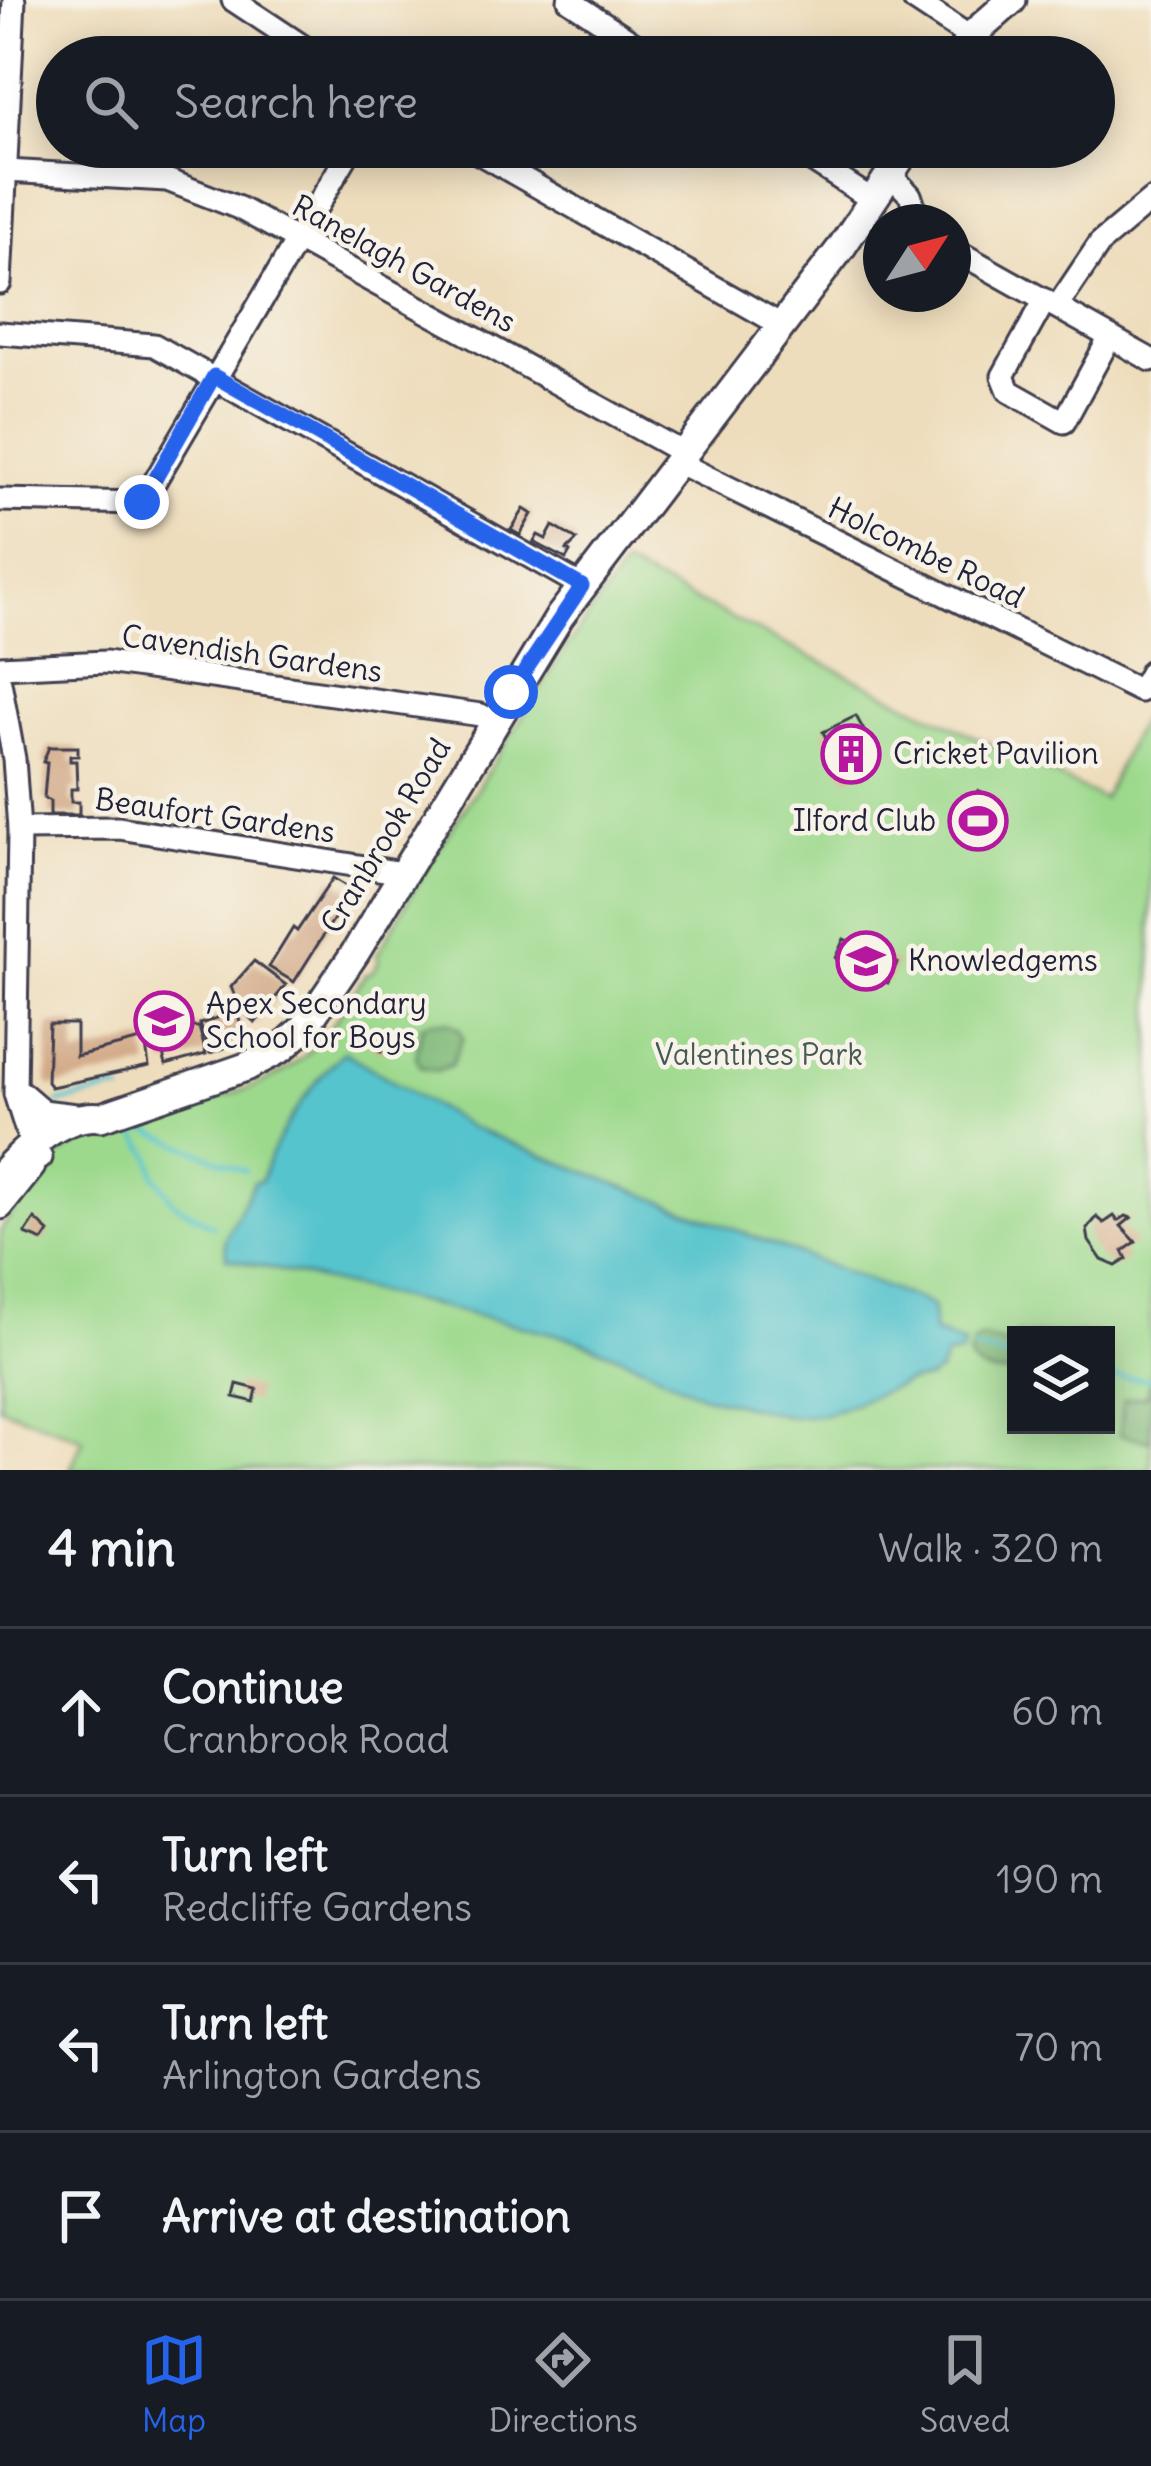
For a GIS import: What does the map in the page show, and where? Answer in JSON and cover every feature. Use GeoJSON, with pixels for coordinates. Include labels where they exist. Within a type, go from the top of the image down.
{"type":"FeatureCollection","features":[{"type":"Feature","properties":{"kind":"main road"},"geometry":{"type":"LineString","coordinates":[[976,36],[1012,0]]}},
{"type":"Feature","properties":{"kind":"main road","name":"Cranbrook Road"},"geometry":{"type":"LineString","coordinates":[[4,1181],[43,1147],[91,1118],[246,1067],[282,1048],[314,1015],[492,723],[582,586],[783,326],[895,168]]}},
{"type":"Feature","properties":{"kind":"main road"},"geometry":{"type":"LineString","coordinates":[[19,1093],[42,1114],[91,1118]]}},
{"type":"Feature","properties":{"kind":"street"},"geometry":{"type":"LineString","coordinates":[[0,283],[6,43],[14,0]]}},
{"type":"Feature","properties":{"kind":"street"},"geometry":{"type":"LineString","coordinates":[[233,0],[287,36]]}},
{"type":"Feature","properties":{"kind":"street"},"geometry":{"type":"LineString","coordinates":[[569,0],[623,36]]}},
{"type":"Feature","properties":{"kind":"street"},"geometry":{"type":"LineString","coordinates":[[914,0],[953,36]]}},
{"type":"Feature","properties":{"kind":"street"},"geometry":{"type":"LineString","coordinates":[[0,500],[142,502],[340,168]]}},
{"type":"Feature","properties":{"kind":"street"},"geometry":{"type":"LineString","coordinates":[[505,168],[783,326]]}},
{"type":"Feature","properties":{"kind":"street"},"geometry":{"type":"LineString","coordinates":[[823,168],[874,201]]}},
{"type":"Feature","properties":{"kind":"street","name":"Ranelagh Gardens"},"geometry":{"type":"LineString","coordinates":[[6,171],[167,180],[239,208],[682,459]]}},
{"type":"Feature","properties":{"kind":"street"},"geometry":{"type":"LineString","coordinates":[[891,175],[913,204]]}},
{"type":"Feature","properties":{"kind":"street"},"geometry":{"type":"LineString","coordinates":[[1110,337],[1064,422],[1009,392],[1003,376],[1051,304],[1100,243],[1151,200]]}},
{"type":"Feature","properties":{"kind":"street"},"geometry":{"type":"LineString","coordinates":[[971,259],[1151,359]]}},
{"type":"Feature","properties":{"kind":"street"},"geometry":{"type":"LineString","coordinates":[[0,333],[154,345],[582,586]]}},
{"type":"Feature","properties":{"kind":"street","name":"Holcombe Road"},"geometry":{"type":"LineString","coordinates":[[682,459],[1140,691],[1148,676]]}},
{"type":"Feature","properties":{"kind":"street","name":"Cavendish Gardens"},"geometry":{"type":"LineString","coordinates":[[0,667],[106,662],[481,715],[492,723]]}},
{"type":"Feature","properties":{"kind":"street"},"geometry":{"type":"LineString","coordinates":[[2,694],[19,830],[9,863],[8,1024],[19,1093],[43,1147]]}},
{"type":"Feature","properties":{"kind":"street","name":"Beaufort Gardens"},"geometry":{"type":"LineString","coordinates":[[19,830],[119,827],[403,873]]}},
{"type":"Feature","properties":{"kind":"green space","name":"Valentines Park"},"geometry":{"type":"Polygon","coordinates":[[[624,566],[1103,799],[1151,698],[1151,1470],[70,1470],[83,1439],[0,1407],[0,1232],[32,1180],[82,1142],[255,1086],[309,1052],[365,975],[373,971],[377,955],[564,651],[624,566]]]}},
{"type":"Feature","properties":{"kind":"green space"},"geometry":{"type":"Polygon","coordinates":[[[448,1022],[463,1038],[451,1065],[436,1071],[421,1067],[416,1057],[422,1025],[448,1022]]]}},
{"type":"Feature","properties":{"kind":"green space"},"geometry":{"type":"Polygon","coordinates":[[[982,1338],[1007,1344],[1007,1374],[990,1373],[974,1364],[969,1359],[973,1343],[982,1338]]]}},
{"type":"Feature","properties":{"kind":"green space"},"geometry":{"type":"Polygon","coordinates":[[[1151,1377],[1151,1441],[1120,1435],[1123,1400],[1147,1395],[1151,1377]]]}},
{"type":"Feature","properties":{"kind":"water"},"geometry":{"type":"Polygon","coordinates":[[[344,1052],[469,1127],[929,1304],[933,1332],[964,1345],[962,1354],[946,1356],[939,1372],[928,1379],[907,1382],[827,1414],[792,1417],[701,1395],[573,1338],[226,1258],[225,1238],[254,1182],[261,1181],[274,1148],[307,1095],[344,1052]]]}},
{"type":"Feature","properties":{"kind":"building"},"geometry":{"type":"Polygon","coordinates":[[[524,509],[532,514],[520,535],[511,530],[524,509]]]}},
{"type":"Feature","properties":{"kind":"building"},"geometry":{"type":"Polygon","coordinates":[[[553,526],[577,540],[567,550],[566,559],[534,542],[538,535],[546,539],[553,526]]]}},
{"type":"Feature","properties":{"kind":"building","name":"Cricket Pavilion"},"geometry":{"type":"Polygon","coordinates":[[[856,716],[869,740],[862,744],[872,765],[846,778],[823,732],[856,716]]]}},
{"type":"Feature","properties":{"kind":"building"},"geometry":{"type":"Polygon","coordinates":[[[49,747],[78,747],[78,756],[70,756],[70,761],[76,761],[77,789],[71,789],[71,802],[79,802],[79,815],[50,815],[50,801],[44,798],[47,763],[43,762],[49,747]]]}},
{"type":"Feature","properties":{"kind":"building","name":"Ilford Club"},"geometry":{"type":"Polygon","coordinates":[[[978,790],[1001,802],[981,847],[962,838],[964,832],[959,830],[978,790]]]}},
{"type":"Feature","properties":{"kind":"building"},"geometry":{"type":"Polygon","coordinates":[[[333,878],[349,888],[347,898],[294,982],[269,967],[333,878]]]}},
{"type":"Feature","properties":{"kind":"building","name":"Knowledgems"},"geometry":{"type":"Polygon","coordinates":[[[844,939],[897,963],[888,983],[835,958],[844,939]]]}},
{"type":"Feature","properties":{"kind":"building"},"geometry":{"type":"Polygon","coordinates":[[[254,961],[286,985],[255,1023],[240,1008],[231,987],[254,961]]]}},
{"type":"Feature","properties":{"kind":"building"},"geometry":{"type":"Polygon","coordinates":[[[234,1006],[247,1040],[210,1053],[200,1024],[228,1014],[225,1009],[234,1006]]]}},
{"type":"Feature","properties":{"kind":"building"},"geometry":{"type":"Polygon","coordinates":[[[172,1010],[176,1027],[199,1027],[206,1054],[166,1065],[152,1015],[172,1010]]]}},
{"type":"Feature","properties":{"kind":"building"},"geometry":{"type":"Polygon","coordinates":[[[49,1024],[76,1024],[76,1056],[145,1039],[149,1066],[51,1087],[47,1082],[49,1024]]]}},
{"type":"Feature","properties":{"kind":"building"},"geometry":{"type":"Polygon","coordinates":[[[363,1026],[390,1039],[381,1052],[356,1035],[363,1026]]]}},
{"type":"Feature","properties":{"kind":"building"},"geometry":{"type":"Polygon","coordinates":[[[1114,1216],[1118,1221],[1131,1218],[1121,1226],[1136,1242],[1123,1251],[1127,1259],[1116,1266],[1102,1260],[1087,1229],[1097,1217],[1104,1223],[1114,1216]]]}},
{"type":"Feature","properties":{"kind":"building"},"geometry":{"type":"Polygon","coordinates":[[[35,1219],[49,1232],[43,1241],[25,1234],[35,1219]]]}},
{"type":"Feature","properties":{"kind":"building"},"geometry":{"type":"Polygon","coordinates":[[[237,1384],[257,1389],[254,1402],[234,1397],[237,1384]]]}},
{"type":"Feature","properties":{"kind":"waterway"},"geometry":{"type":"LineString","coordinates":[[58,1103],[122,1092]]}},
{"type":"Feature","properties":{"kind":"waterway"},"geometry":{"type":"LineString","coordinates":[[134,1125],[155,1175],[174,1203],[213,1226]]}},
{"type":"Feature","properties":{"kind":"waterway"},"geometry":{"type":"LineString","coordinates":[[134,1125],[245,1171]]}},
{"type":"Feature","properties":{"kind":"waterway"},"geometry":{"type":"LineString","coordinates":[[973,1349],[1007,1357]]}},
{"type":"Feature","properties":{"kind":"waterway"},"geometry":{"type":"LineString","coordinates":[[1115,1377],[1151,1379]]}},
{"type":"Feature","properties":{"kind":"place","name":"Cricket Pavilion"},"geometry":{"type":"Point","coordinates":[851,754]}},
{"type":"Feature","properties":{"kind":"place","name":"Ilford Club"},"geometry":{"type":"Point","coordinates":[978,821]}},
{"type":"Feature","properties":{"kind":"place","name":"Knowledgems"},"geometry":{"type":"Point","coordinates":[866,961]}},
{"type":"Feature","properties":{"kind":"place","name":"Apex Secondary School for Boys"},"geometry":{"type":"Point","coordinates":[164,1021]}},
{"type":"Feature","properties":{"kind":"route"},"geometry":{"type":"LineString","coordinates":[[142,502],[214,376],[582,586],[511,692]]}}]}
